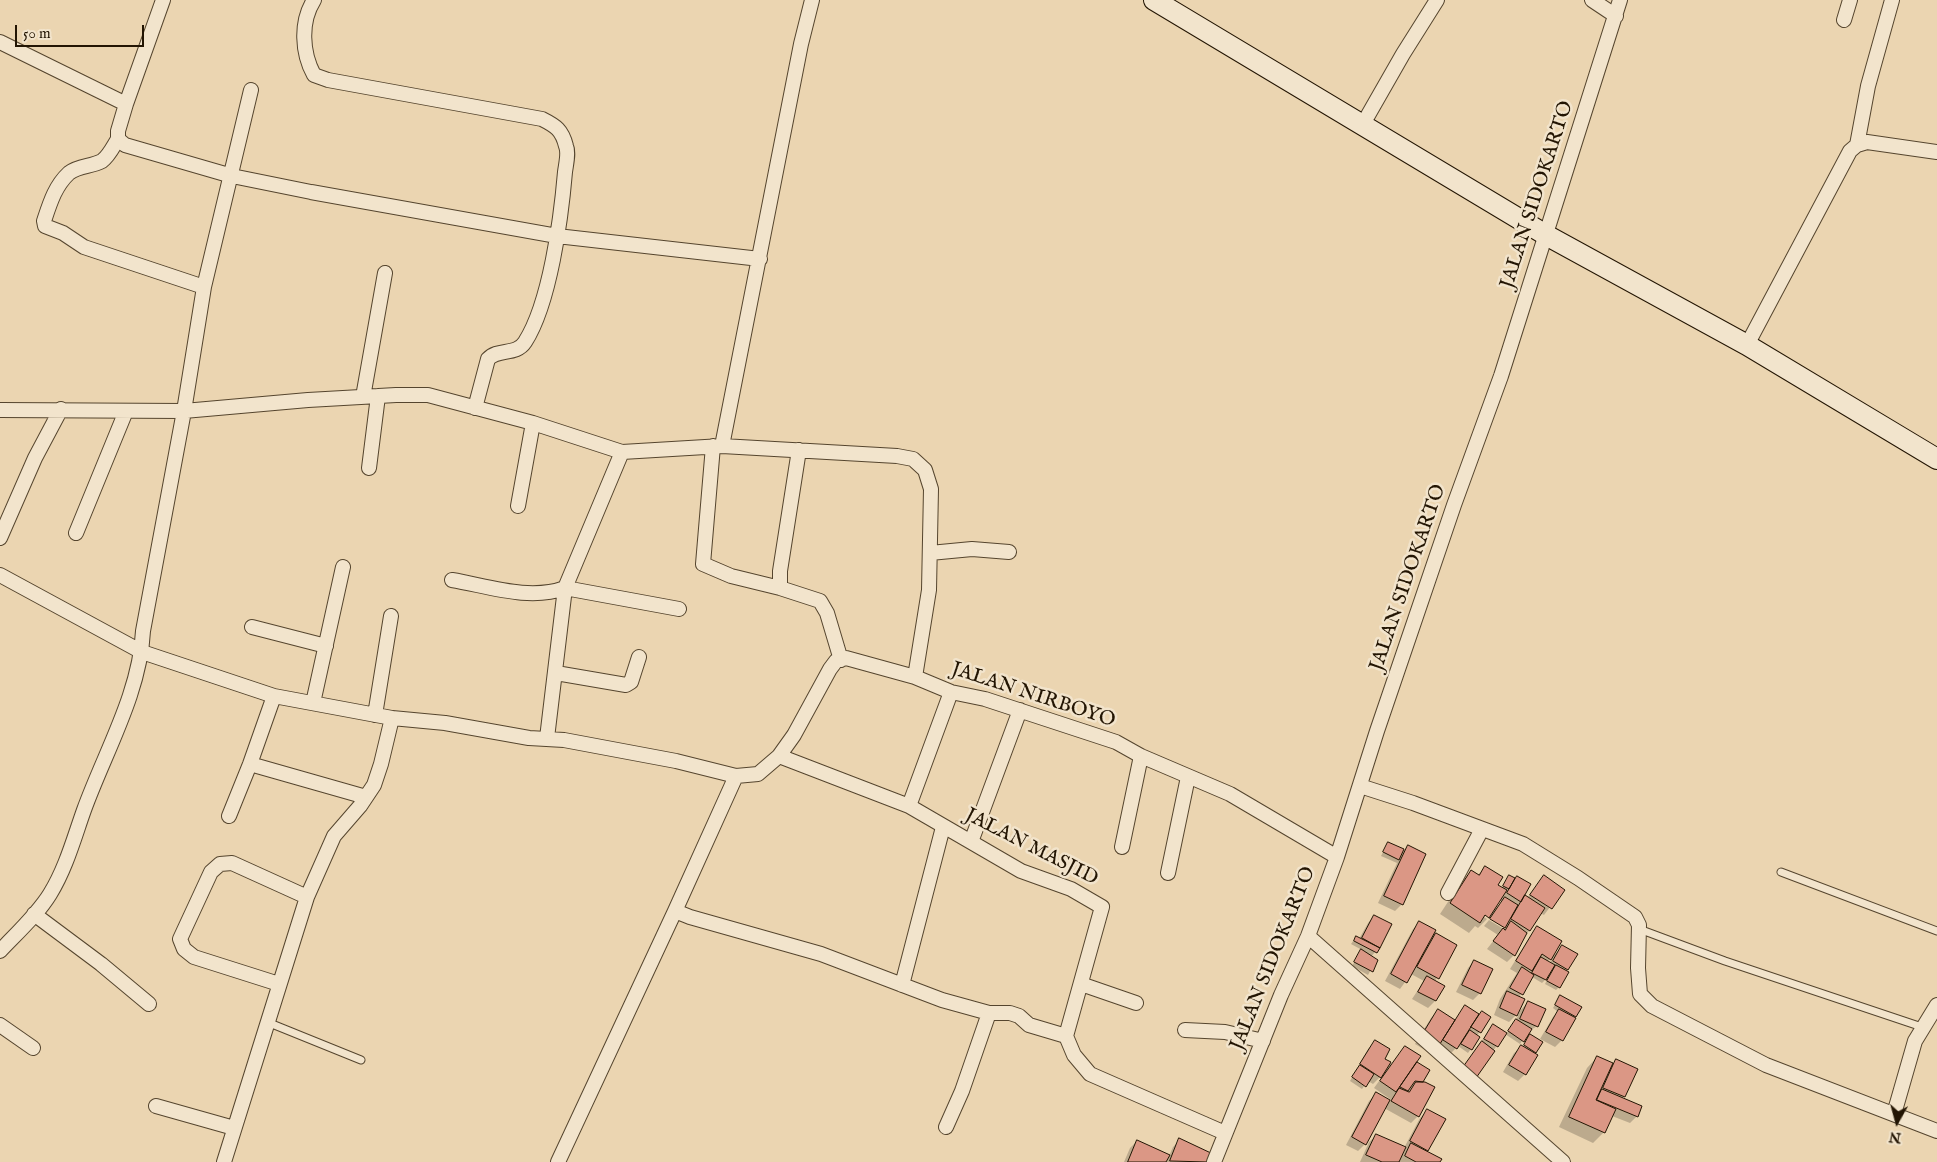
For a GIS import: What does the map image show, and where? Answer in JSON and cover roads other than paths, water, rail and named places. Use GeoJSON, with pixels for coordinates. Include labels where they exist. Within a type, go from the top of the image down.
{"type":"FeatureCollection","features":[{"type":"Feature","properties":{"kind":"main road"},"geometry":{"type":"LineString","coordinates":[[1154,0],[1546,235],[1747,345],[1937,459]]}},
{"type":"Feature","properties":{"kind":"street"},"geometry":{"type":"LineString","coordinates":[[163,0],[126,104],[118,131],[118,139],[111,152],[103,160],[81,166],[70,173],[55,190],[44,221],[45,226],[70,237],[84,247],[204,287]]}},
{"type":"Feature","properties":{"kind":"street"},"geometry":{"type":"LineString","coordinates":[[314,0],[306,19],[304,35],[307,61],[314,75],[338,82],[542,118],[558,127],[567,147],[557,236],[540,308],[531,331],[520,348],[492,354],[488,359],[475,408]]}},
{"type":"Feature","properties":{"kind":"street"},"geometry":{"type":"LineString","coordinates":[[0,575],[142,652],[274,696],[392,718],[445,723],[529,738],[547,738],[628,752],[736,776],[758,774],[779,756],[794,735],[830,669],[836,661],[841,660],[827,613],[820,601],[780,588],[731,576],[703,564],[717,446],[760,259],[801,44],[812,0]]}},
{"type":"Feature","properties":{"kind":"street"},"geometry":{"type":"LineString","coordinates":[[1363,124],[1403,54],[1437,0]]}},
{"type":"Feature","properties":{"kind":"street"},"geometry":{"type":"LineString","coordinates":[[1592,0],[1616,16]]}},
{"type":"Feature","properties":{"kind":"street","name":"JALAN SIDOKARTO"},"geometry":{"type":"LineString","coordinates":[[1214,1162],[1308,936],[1337,857],[1454,505],[1501,376],[1620,0]]}},
{"type":"Feature","properties":{"kind":"street"},"geometry":{"type":"LineString","coordinates":[[1844,20],[1850,0]]}},
{"type":"Feature","properties":{"kind":"street"},"geometry":{"type":"LineString","coordinates":[[1857,145],[1868,86],[1892,0]]}},
{"type":"Feature","properties":{"kind":"street"},"geometry":{"type":"LineString","coordinates":[[0,42],[126,104]]}},
{"type":"Feature","properties":{"kind":"street"},"geometry":{"type":"LineString","coordinates":[[0,951],[50,894],[71,850],[84,810],[120,726],[142,652],[143,631],[184,411],[204,287],[251,90]]}},
{"type":"Feature","properties":{"kind":"street"},"geometry":{"type":"LineString","coordinates":[[118,139],[125,145],[232,176],[282,187],[557,236],[760,259]]}},
{"type":"Feature","properties":{"kind":"street"},"geometry":{"type":"LineString","coordinates":[[1747,345],[1850,151],[1857,145],[1867,142],[1937,152]]}},
{"type":"Feature","properties":{"kind":"street"},"geometry":{"type":"LineString","coordinates":[[363,397],[385,273]]}},
{"type":"Feature","properties":{"kind":"street"},"geometry":{"type":"LineString","coordinates":[[369,468],[378,396]]}},
{"type":"Feature","properties":{"kind":"street"},"geometry":{"type":"LineString","coordinates":[[0,410],[184,411],[378,396],[428,396],[533,423],[622,452],[717,446],[897,456],[914,459],[925,470],[931,489],[929,590],[916,676]]}},
{"type":"Feature","properties":{"kind":"street"},"geometry":{"type":"LineString","coordinates":[[0,538],[35,458],[61,409]]}},
{"type":"Feature","properties":{"kind":"street"},"geometry":{"type":"LineString","coordinates":[[76,533],[126,411]]}},
{"type":"Feature","properties":{"kind":"street"},"geometry":{"type":"LineString","coordinates":[[518,506],[533,423]]}},
{"type":"Feature","properties":{"kind":"street"},"geometry":{"type":"LineString","coordinates":[[780,588],[780,571],[799,450]]}},
{"type":"Feature","properties":{"kind":"street"},"geometry":{"type":"LineString","coordinates":[[547,738],[565,588],[622,452]]}},
{"type":"Feature","properties":{"kind":"street"},"geometry":{"type":"LineString","coordinates":[[930,553],[972,548],[1010,552]]}},
{"type":"Feature","properties":{"kind":"street"},"geometry":{"type":"LineString","coordinates":[[313,703],[343,567]]}},
{"type":"Feature","properties":{"kind":"street"},"geometry":{"type":"LineString","coordinates":[[452,580],[532,594],[553,593],[565,588],[679,609]]}},
{"type":"Feature","properties":{"kind":"street"},"geometry":{"type":"LineString","coordinates":[[375,715],[391,616]]}},
{"type":"Feature","properties":{"kind":"street"},"geometry":{"type":"LineString","coordinates":[[252,627],[326,646]]}},
{"type":"Feature","properties":{"kind":"street"},"geometry":{"type":"LineString","coordinates":[[556,673],[626,685],[631,682],[639,657]]}},
{"type":"Feature","properties":{"kind":"street","name":"JALAN NIRBOYO"},"geometry":{"type":"LineString","coordinates":[[841,660],[846,658],[916,676],[951,692],[985,699],[1116,742],[1188,778],[1230,794],[1337,857]]}},
{"type":"Feature","properties":{"kind":"street"},"geometry":{"type":"LineString","coordinates":[[909,806],[951,692]]}},
{"type":"Feature","properties":{"kind":"street"},"geometry":{"type":"LineString","coordinates":[[229,816],[274,696]]}},
{"type":"Feature","properties":{"kind":"street"},"geometry":{"type":"LineString","coordinates":[[971,842],[1020,710]]}},
{"type":"Feature","properties":{"kind":"street"},"geometry":{"type":"LineString","coordinates":[[224,1162],[307,897],[334,836],[374,786],[382,764],[392,718]]}},
{"type":"Feature","properties":{"kind":"street","name":"JALAN MASJID"},"geometry":{"type":"LineString","coordinates":[[779,756],[909,806],[1021,871],[1071,889],[1102,907],[1066,1036]]}},
{"type":"Feature","properties":{"kind":"street"},"geometry":{"type":"LineString","coordinates":[[1122,847],[1141,756]]}},
{"type":"Feature","properties":{"kind":"street"},"geometry":{"type":"LineString","coordinates":[[250,764],[366,797]]}},
{"type":"Feature","properties":{"kind":"street"},"geometry":{"type":"LineString","coordinates":[[558,1162],[736,776]]}},
{"type":"Feature","properties":{"kind":"street"},"geometry":{"type":"LineString","coordinates":[[1168,873],[1188,778]]}},
{"type":"Feature","properties":{"kind":"street"},"geometry":{"type":"LineString","coordinates":[[1360,786],[1523,844],[1578,878],[1635,917],[1639,924],[1638,968],[1640,994],[1652,1006],[1766,1065],[1937,1131]]}},
{"type":"Feature","properties":{"kind":"street"},"geometry":{"type":"LineString","coordinates":[[902,985],[943,826]]}},
{"type":"Feature","properties":{"kind":"street"},"geometry":{"type":"LineString","coordinates":[[1448,893],[1482,829]]}},
{"type":"Feature","properties":{"kind":"street"},"geometry":{"type":"LineString","coordinates":[[279,984],[194,956],[184,949],[180,939],[211,872],[220,864],[232,864],[307,897]]}},
{"type":"Feature","properties":{"kind":"street"},"geometry":{"type":"LineString","coordinates":[[675,911],[690,917],[821,954],[942,1000],[989,1013],[1010,1013],[1019,1016],[1029,1025],[1066,1036],[1074,1055],[1090,1074],[1226,1133]]}},
{"type":"Feature","properties":{"kind":"street"},"geometry":{"type":"LineString","coordinates":[[34,914],[101,964],[149,1004]]}},
{"type":"Feature","properties":{"kind":"street"},"geometry":{"type":"LineString","coordinates":[[1308,936],[1558,1160]]}},
{"type":"Feature","properties":{"kind":"street"},"geometry":{"type":"LineString","coordinates":[[1081,984],[1136,1003]]}},
{"type":"Feature","properties":{"kind":"street"},"geometry":{"type":"LineString","coordinates":[[1894,1114],[1915,1041],[1937,1005]]}},
{"type":"Feature","properties":{"kind":"street"},"geometry":{"type":"LineString","coordinates":[[946,1128],[962,1091],[989,1013]]}},
{"type":"Feature","properties":{"kind":"street"},"geometry":{"type":"LineString","coordinates":[[0,1025],[33,1048]]}},
{"type":"Feature","properties":{"kind":"street"},"geometry":{"type":"LineString","coordinates":[[1185,1030],[1225,1032],[1263,1041]]}},
{"type":"Feature","properties":{"kind":"street"},"geometry":{"type":"LineString","coordinates":[[156,1106],[234,1128]]}},
{"type":"Feature","properties":{"kind":"lane"},"geometry":{"type":"LineString","coordinates":[[1781,872],[1937,930]]}},
{"type":"Feature","properties":{"kind":"lane"},"geometry":{"type":"LineString","coordinates":[[1639,929],[1725,961],[1922,1027]]}},
{"type":"Feature","properties":{"kind":"lane"},"geometry":{"type":"LineString","coordinates":[[267,1022],[361,1060]]}}]}
